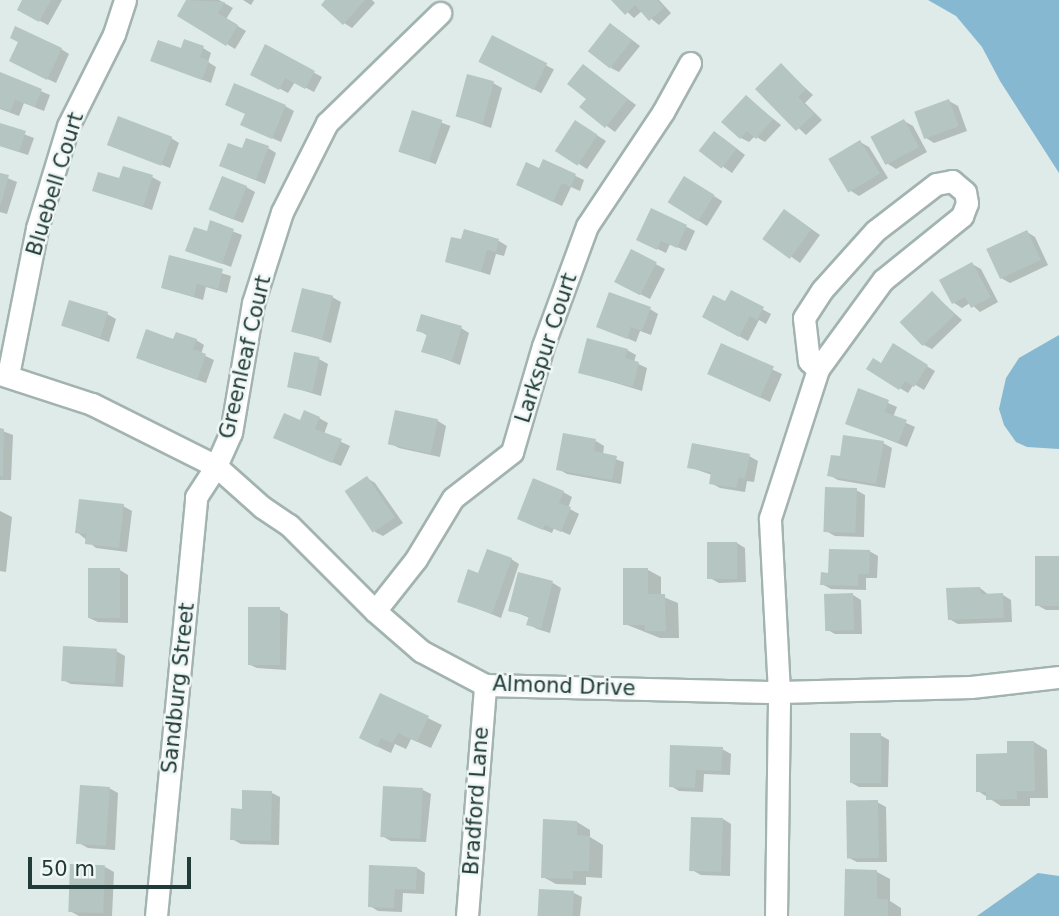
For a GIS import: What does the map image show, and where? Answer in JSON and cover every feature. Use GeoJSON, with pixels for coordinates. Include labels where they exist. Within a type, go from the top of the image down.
{"type":"FeatureCollection","features":[{"type":"Feature","properties":{"kind":"street","name":"Bluebell Court"},"geometry":{"type":"LineString","coordinates":[[4,374],[37,228],[68,127],[114,34],[125,0]]}},
{"type":"Feature","properties":{"kind":"street","name":"Greenleaf Court"},"geometry":{"type":"LineString","coordinates":[[216,467],[231,433],[254,303],[282,212],[327,123],[440,13]]}},
{"type":"Feature","properties":{"kind":"street","name":"Larkspur Court"},"geometry":{"type":"LineString","coordinates":[[375,611],[416,559],[453,498],[512,452],[543,346],[587,226],[663,112],[690,63]]}},
{"type":"Feature","properties":{"kind":"street"},"geometry":{"type":"LineString","coordinates":[[776,916],[779,692],[770,518],[818,369],[883,280],[962,216],[967,203],[965,192],[952,181],[936,184],[875,231],[833,274],[804,318],[809,361],[818,369]]}},
{"type":"Feature","properties":{"kind":"street","name":"Almond Drive"},"geometry":{"type":"LineString","coordinates":[[4,374],[92,404],[216,467],[262,507],[289,525],[375,611],[421,651],[485,685],[779,692],[971,687],[1059,677]]}},
{"type":"Feature","properties":{"kind":"street","name":"Sandburg Street"},"geometry":{"type":"LineString","coordinates":[[156,916],[196,497],[216,467]]}},
{"type":"Feature","properties":{"kind":"street","name":"Bradford Lane"},"geometry":{"type":"LineString","coordinates":[[467,916],[485,685]]}},
{"type":"Feature","properties":{"kind":"water"},"geometry":{"type":"Polygon","coordinates":[[[928,0],[1059,0],[1059,173],[1000,81],[982,47],[956,16],[928,0]]]}},
{"type":"Feature","properties":{"kind":"water"},"geometry":{"type":"Polygon","coordinates":[[[1059,335],[1059,449],[1027,447],[1016,442],[1004,425],[999,409],[1006,378],[1019,358],[1059,335]]]}},
{"type":"Feature","properties":{"kind":"water"},"geometry":{"type":"Polygon","coordinates":[[[1038,873],[1059,876],[1059,916],[977,916],[1038,873]]]}},
{"type":"Feature","properties":{"kind":"building"},"geometry":{"type":"Polygon","coordinates":[[[22,0],[51,0],[39,22],[17,10],[22,0]]]}},
{"type":"Feature","properties":{"kind":"building"},"geometry":{"type":"Polygon","coordinates":[[[186,0],[225,2],[218,13],[238,25],[226,46],[177,16],[186,0]]]}},
{"type":"Feature","properties":{"kind":"building"},"geometry":{"type":"Polygon","coordinates":[[[325,0],[365,0],[343,25],[321,5],[325,0]]]}},
{"type":"Feature","properties":{"kind":"building"},"geometry":{"type":"Polygon","coordinates":[[[611,0],[657,0],[664,8],[649,21],[635,5],[625,15],[611,0]]]}},
{"type":"Feature","properties":{"kind":"building"},"geometry":{"type":"Polygon","coordinates":[[[610,23],[632,40],[610,69],[588,51],[610,23]]]}},
{"type":"Feature","properties":{"kind":"building"},"geometry":{"type":"Polygon","coordinates":[[[15,26],[62,48],[47,80],[9,61],[18,42],[10,38],[15,26]]]}},
{"type":"Feature","properties":{"kind":"building"},"geometry":{"type":"Polygon","coordinates":[[[492,35],[547,63],[534,90],[478,62],[492,35]]]}},
{"type":"Feature","properties":{"kind":"building"},"geometry":{"type":"Polygon","coordinates":[[[184,39],[204,46],[200,57],[209,61],[202,80],[150,61],[158,40],[181,48],[184,39]]]}},
{"type":"Feature","properties":{"kind":"building"},"geometry":{"type":"Polygon","coordinates":[[[265,44],[315,71],[305,89],[285,78],[279,90],[250,75],[265,44]]]}},
{"type":"Feature","properties":{"kind":"building"},"geometry":{"type":"Polygon","coordinates":[[[781,63],[806,89],[798,97],[814,114],[796,131],[755,89],[781,63]]]}},
{"type":"Feature","properties":{"kind":"building"},"geometry":{"type":"Polygon","coordinates":[[[583,64],[628,99],[605,128],[579,107],[586,99],[567,84],[583,64]]]}},
{"type":"Feature","properties":{"kind":"building"},"geometry":{"type":"Polygon","coordinates":[[[0,72],[42,89],[35,107],[15,100],[10,112],[0,108],[0,72]]]}},
{"type":"Feature","properties":{"kind":"building"},"geometry":{"type":"Polygon","coordinates":[[[467,74],[494,81],[483,124],[456,117],[467,74]]]}},
{"type":"Feature","properties":{"kind":"building"},"geometry":{"type":"Polygon","coordinates":[[[234,83],[286,105],[272,139],[240,125],[245,114],[225,105],[234,83]]]}},
{"type":"Feature","properties":{"kind":"building"},"geometry":{"type":"Polygon","coordinates":[[[746,95],[773,119],[756,139],[747,131],[740,139],[721,122],[746,95]]]}},
{"type":"Feature","properties":{"kind":"building"},"geometry":{"type":"Polygon","coordinates":[[[949,99],[959,126],[924,139],[914,112],[949,99]]]}},
{"type":"Feature","properties":{"kind":"building"},"geometry":{"type":"Polygon","coordinates":[[[412,110],[442,120],[429,162],[398,152],[412,110]]]}},
{"type":"Feature","properties":{"kind":"building"},"geometry":{"type":"Polygon","coordinates":[[[118,116],[172,137],[161,166],[107,145],[118,116]]]}},
{"type":"Feature","properties":{"kind":"building"},"geometry":{"type":"Polygon","coordinates":[[[904,119],[919,147],[885,165],[870,137],[904,119]]]}},
{"type":"Feature","properties":{"kind":"building"},"geometry":{"type":"Polygon","coordinates":[[[575,120],[598,135],[577,166],[555,151],[575,120]]]}},
{"type":"Feature","properties":{"kind":"building"},"geometry":{"type":"Polygon","coordinates":[[[0,123],[26,131],[19,152],[0,146],[0,123]]]}},
{"type":"Feature","properties":{"kind":"building"},"geometry":{"type":"Polygon","coordinates":[[[714,131],[737,149],[721,169],[699,151],[714,131]]]}},
{"type":"Feature","properties":{"kind":"building"},"geometry":{"type":"Polygon","coordinates":[[[246,138],[269,146],[256,180],[219,166],[228,143],[242,148],[246,138]]]}},
{"type":"Feature","properties":{"kind":"building"},"geometry":{"type":"Polygon","coordinates":[[[860,140],[880,173],[848,192],[828,159],[860,140]]]}},
{"type":"Feature","properties":{"kind":"building"},"geometry":{"type":"Polygon","coordinates":[[[543,159],[576,174],[571,187],[562,183],[553,202],[516,185],[526,162],[539,168],[543,159]]]}},
{"type":"Feature","properties":{"kind":"building"},"geometry":{"type":"Polygon","coordinates":[[[123,166],[153,175],[143,207],[92,191],[98,172],[119,178],[123,166]]]}},
{"type":"Feature","properties":{"kind":"building"},"geometry":{"type":"Polygon","coordinates":[[[0,173],[9,175],[1,204],[0,204],[0,173]]]}},
{"type":"Feature","properties":{"kind":"building"},"geometry":{"type":"Polygon","coordinates":[[[222,176],[247,186],[234,219],[209,209],[222,176]]]}},
{"type":"Feature","properties":{"kind":"building"},"geometry":{"type":"Polygon","coordinates":[[[684,176],[715,195],[698,221],[668,202],[684,176]]]}},
{"type":"Feature","properties":{"kind":"building"},"geometry":{"type":"Polygon","coordinates":[[[651,208],[687,225],[677,248],[661,241],[657,250],[636,240],[651,208]]]}},
{"type":"Feature","properties":{"kind":"building"},"geometry":{"type":"Polygon","coordinates":[[[784,209],[812,229],[790,259],[762,239],[784,209]]]}},
{"type":"Feature","properties":{"kind":"building"},"geometry":{"type":"Polygon","coordinates":[[[210,220],[234,229],[222,264],[185,251],[194,227],[207,231],[210,220]]]}},
{"type":"Feature","properties":{"kind":"building"},"geometry":{"type":"Polygon","coordinates":[[[464,229],[499,239],[496,252],[487,250],[481,272],[445,262],[451,237],[461,239],[464,229]]]}},
{"type":"Feature","properties":{"kind":"building"},"geometry":{"type":"Polygon","coordinates":[[[1027,230],[1041,260],[1000,279],[986,249],[1027,230]]]}},
{"type":"Feature","properties":{"kind":"building"},"geometry":{"type":"Polygon","coordinates":[[[631,249],[657,262],[640,295],[614,282],[631,249]]]}},
{"type":"Feature","properties":{"kind":"building"},"geometry":{"type":"Polygon","coordinates":[[[169,255],[223,269],[218,289],[197,284],[194,297],[161,288],[169,255]]]}},
{"type":"Feature","properties":{"kind":"building"},"geometry":{"type":"Polygon","coordinates":[[[972,262],[991,297],[971,308],[965,297],[952,304],[939,280],[972,262]]]}},
{"type":"Feature","properties":{"kind":"building"},"geometry":{"type":"Polygon","coordinates":[[[302,288],[333,296],[322,339],[291,332],[302,288]]]}},
{"type":"Feature","properties":{"kind":"building"},"geometry":{"type":"Polygon","coordinates":[[[731,290],[764,307],[757,320],[750,316],[739,337],[702,317],[713,295],[725,301],[731,290]]]}},
{"type":"Feature","properties":{"kind":"building"},"geometry":{"type":"Polygon","coordinates":[[[932,291],[955,315],[923,346],[900,322],[932,291]]]}},
{"type":"Feature","properties":{"kind":"building"},"geometry":{"type":"Polygon","coordinates":[[[609,292],[651,307],[642,331],[631,327],[627,339],[596,327],[609,292]]]}},
{"type":"Feature","properties":{"kind":"building"},"geometry":{"type":"Polygon","coordinates":[[[69,300],[108,312],[100,338],[61,326],[69,300]]]}},
{"type":"Feature","properties":{"kind":"building"},"geometry":{"type":"Polygon","coordinates":[[[421,314],[462,326],[452,361],[421,352],[427,334],[416,331],[421,314]]]}},
{"type":"Feature","properties":{"kind":"building"},"geometry":{"type":"Polygon","coordinates":[[[146,329],[173,339],[176,332],[197,339],[193,349],[206,354],[197,380],[136,358],[146,329]]]}},
{"type":"Feature","properties":{"kind":"building"},"geometry":{"type":"Polygon","coordinates":[[[587,338],[628,349],[625,358],[639,362],[633,387],[578,373],[587,338]]]}},
{"type":"Feature","properties":{"kind":"building"},"geometry":{"type":"Polygon","coordinates":[[[721,343],[774,367],[760,398],[707,374],[721,343]]]}},
{"type":"Feature","properties":{"kind":"building"},"geometry":{"type":"Polygon","coordinates":[[[893,343],[928,365],[914,387],[905,381],[899,390],[866,369],[873,358],[881,363],[893,343]]]}},
{"type":"Feature","properties":{"kind":"building"},"geometry":{"type":"Polygon","coordinates":[[[294,352],[320,357],[313,392],[287,387],[294,352]]]}},
{"type":"Feature","properties":{"kind":"building"},"geometry":{"type":"Polygon","coordinates":[[[858,388],[889,400],[885,412],[907,420],[898,443],[845,424],[858,388]]]}},
{"type":"Feature","properties":{"kind":"building"},"geometry":{"type":"Polygon","coordinates":[[[304,410],[320,417],[315,429],[342,439],[332,463],[273,438],[284,413],[300,420],[304,410]]]}},
{"type":"Feature","properties":{"kind":"building"},"geometry":{"type":"Polygon","coordinates":[[[395,410],[438,419],[431,453],[388,444],[395,410]]]}},
{"type":"Feature","properties":{"kind":"building"},"geometry":{"type":"Polygon","coordinates":[[[0,428],[4,429],[3,477],[0,476],[0,428]]]}},
{"type":"Feature","properties":{"kind":"building"},"geometry":{"type":"Polygon","coordinates":[[[563,433],[596,439],[594,451],[617,456],[612,480],[556,470],[563,433]]]}},
{"type":"Feature","properties":{"kind":"building"},"geometry":{"type":"Polygon","coordinates":[[[843,435],[884,441],[876,484],[827,476],[831,455],[840,456],[843,435]]]}},
{"type":"Feature","properties":{"kind":"building"},"geometry":{"type":"Polygon","coordinates":[[[692,443],[750,454],[745,479],[739,477],[736,488],[709,484],[711,472],[687,468],[692,443]]]}},
{"type":"Feature","properties":{"kind":"building"},"geometry":{"type":"Polygon","coordinates":[[[367,476],[395,517],[373,533],[345,491],[367,476]]]}},
{"type":"Feature","properties":{"kind":"building"},"geometry":{"type":"Polygon","coordinates":[[[533,478],[564,491],[559,503],[571,507],[561,532],[545,525],[543,530],[517,519],[533,478]]]}},
{"type":"Feature","properties":{"kind":"building"},"geometry":{"type":"Polygon","coordinates":[[[825,487],[857,488],[855,533],[823,532],[825,487]]]}},
{"type":"Feature","properties":{"kind":"building"},"geometry":{"type":"Polygon","coordinates":[[[79,499],[124,504],[119,548],[85,544],[86,534],[75,533],[79,499]]]}},
{"type":"Feature","properties":{"kind":"building"},"geometry":{"type":"Polygon","coordinates":[[[707,542],[737,542],[737,579],[707,579],[707,542]]]}},
{"type":"Feature","properties":{"kind":"building"},"geometry":{"type":"Polygon","coordinates":[[[487,549],[512,558],[492,614],[457,602],[468,569],[478,573],[487,549]]]}},
{"type":"Feature","properties":{"kind":"building"},"geometry":{"type":"Polygon","coordinates":[[[829,549],[870,550],[869,574],[858,574],[858,586],[820,585],[821,572],[828,573],[829,549]]]}},
{"type":"Feature","properties":{"kind":"building"},"geometry":{"type":"Polygon","coordinates":[[[1035,556],[1059,556],[1059,606],[1035,606],[1035,556]]]}},
{"type":"Feature","properties":{"kind":"building"},"geometry":{"type":"Polygon","coordinates":[[[88,568],[120,568],[120,618],[88,618],[88,568]]]}},
{"type":"Feature","properties":{"kind":"building"},"geometry":{"type":"Polygon","coordinates":[[[623,568],[648,568],[648,594],[665,594],[666,631],[645,631],[645,625],[623,625],[623,568]]]}},
{"type":"Feature","properties":{"kind":"building"},"geometry":{"type":"Polygon","coordinates":[[[518,572],[553,581],[541,629],[526,625],[529,616],[508,611],[518,572]]]}},
{"type":"Feature","properties":{"kind":"building"},"geometry":{"type":"Polygon","coordinates":[[[980,587],[981,594],[1003,593],[1004,618],[948,620],[946,588],[980,587]]]}},
{"type":"Feature","properties":{"kind":"building"},"geometry":{"type":"Polygon","coordinates":[[[853,593],[854,630],[825,631],[824,594],[853,593]]]}},
{"type":"Feature","properties":{"kind":"building"},"geometry":{"type":"Polygon","coordinates":[[[248,607],[280,607],[280,665],[248,665],[248,607]]]}},
{"type":"Feature","properties":{"kind":"building"},"geometry":{"type":"Polygon","coordinates":[[[63,646],[117,649],[115,684],[61,681],[63,646]]]}},
{"type":"Feature","properties":{"kind":"building"},"geometry":{"type":"Polygon","coordinates":[[[380,693],[429,716],[417,742],[398,733],[392,743],[381,738],[377,747],[359,738],[380,693]]]}},
{"type":"Feature","properties":{"kind":"building"},"geometry":{"type":"Polygon","coordinates":[[[850,733],[881,733],[881,783],[850,783],[850,733]]]}},
{"type":"Feature","properties":{"kind":"building"},"geometry":{"type":"Polygon","coordinates":[[[1007,741],[1034,741],[1035,791],[1017,791],[1017,799],[986,800],[986,792],[976,792],[976,754],[1007,753],[1007,741]]]}},
{"type":"Feature","properties":{"kind":"building"},"geometry":{"type":"Polygon","coordinates":[[[670,745],[723,747],[721,771],[696,770],[695,788],[669,787],[670,745]]]}},
{"type":"Feature","properties":{"kind":"building"},"geometry":{"type":"Polygon","coordinates":[[[80,785],[110,787],[106,846],[76,844],[80,785]]]}},
{"type":"Feature","properties":{"kind":"building"},"geometry":{"type":"Polygon","coordinates":[[[383,786],[423,788],[420,839],[380,837],[383,786]]]}},
{"type":"Feature","properties":{"kind":"building"},"geometry":{"type":"Polygon","coordinates":[[[242,790],[272,791],[271,841],[230,840],[231,808],[242,809],[242,790]]]}},
{"type":"Feature","properties":{"kind":"building"},"geometry":{"type":"Polygon","coordinates":[[[878,800],[879,858],[847,859],[846,801],[878,800]]]}},
{"type":"Feature","properties":{"kind":"building"},"geometry":{"type":"Polygon","coordinates":[[[691,817],[723,818],[721,872],[689,871],[691,817]]]}},
{"type":"Feature","properties":{"kind":"building"},"geometry":{"type":"Polygon","coordinates":[[[543,819],[577,821],[577,835],[590,836],[589,871],[573,871],[573,879],[541,878],[543,819]]]}},
{"type":"Feature","properties":{"kind":"building"},"geometry":{"type":"Polygon","coordinates":[[[70,864],[105,865],[103,913],[68,912],[70,864]]]}},
{"type":"Feature","properties":{"kind":"building"},"geometry":{"type":"Polygon","coordinates":[[[369,865],[417,867],[416,890],[395,889],[394,908],[368,907],[369,865]]]}},
{"type":"Feature","properties":{"kind":"building"},"geometry":{"type":"Polygon","coordinates":[[[845,869],[877,870],[877,899],[888,899],[888,916],[844,916],[845,869]]]}},
{"type":"Feature","properties":{"kind":"building"},"geometry":{"type":"Polygon","coordinates":[[[539,889],[574,891],[573,916],[538,916],[539,889]]]}}]}
